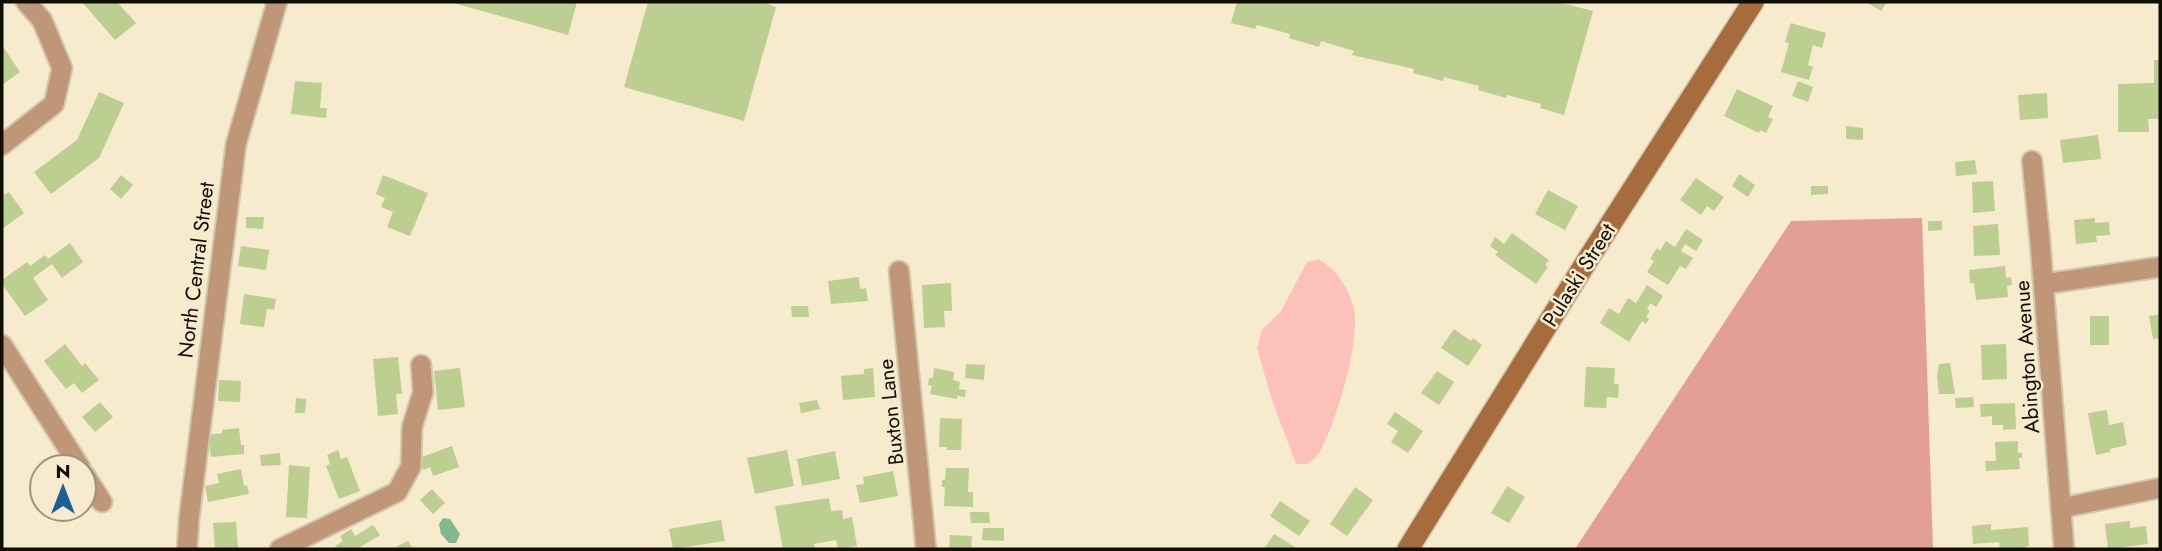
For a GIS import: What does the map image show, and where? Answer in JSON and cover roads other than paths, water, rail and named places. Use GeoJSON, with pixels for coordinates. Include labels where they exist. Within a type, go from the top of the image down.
{"type":"FeatureCollection","features":[{"type":"Feature","properties":{"kind":"main road","name":"Pulaski Street"},"geometry":{"type":"LineString","coordinates":[[1408,549],[1590,256],[1753,2]]}},
{"type":"Feature","properties":{"kind":"street"},"geometry":{"type":"LineString","coordinates":[[2,145],[54,104],[62,68],[41,20],[26,2]]}},
{"type":"Feature","properties":{"kind":"street","name":"North Central Street"},"geometry":{"type":"LineString","coordinates":[[187,549],[211,328],[236,144],[277,2]]}},
{"type":"Feature","properties":{"kind":"street","name":"Abington Avenue"},"geometry":{"type":"LineString","coordinates":[[2032,160],[2064,549]]}},
{"type":"Feature","properties":{"kind":"street"},"geometry":{"type":"LineString","coordinates":[[2044,284],[2160,267]]}},
{"type":"Feature","properties":{"kind":"street","name":"Buxton Lane"},"geometry":{"type":"LineString","coordinates":[[899,271],[926,549]]}},
{"type":"Feature","properties":{"kind":"street"},"geometry":{"type":"LineString","coordinates":[[2,345],[70,453]]}},
{"type":"Feature","properties":{"kind":"street"},"geometry":{"type":"LineString","coordinates":[[280,549],[397,492],[411,466],[412,427],[423,392],[421,365]]}},
{"type":"Feature","properties":{"kind":"street"},"geometry":{"type":"LineString","coordinates":[[2061,508],[2160,488]]}},
{"type":"Feature","properties":{"kind":"street"},"geometry":{"type":"LineString","coordinates":[[98,496],[102,502]]}}]}
